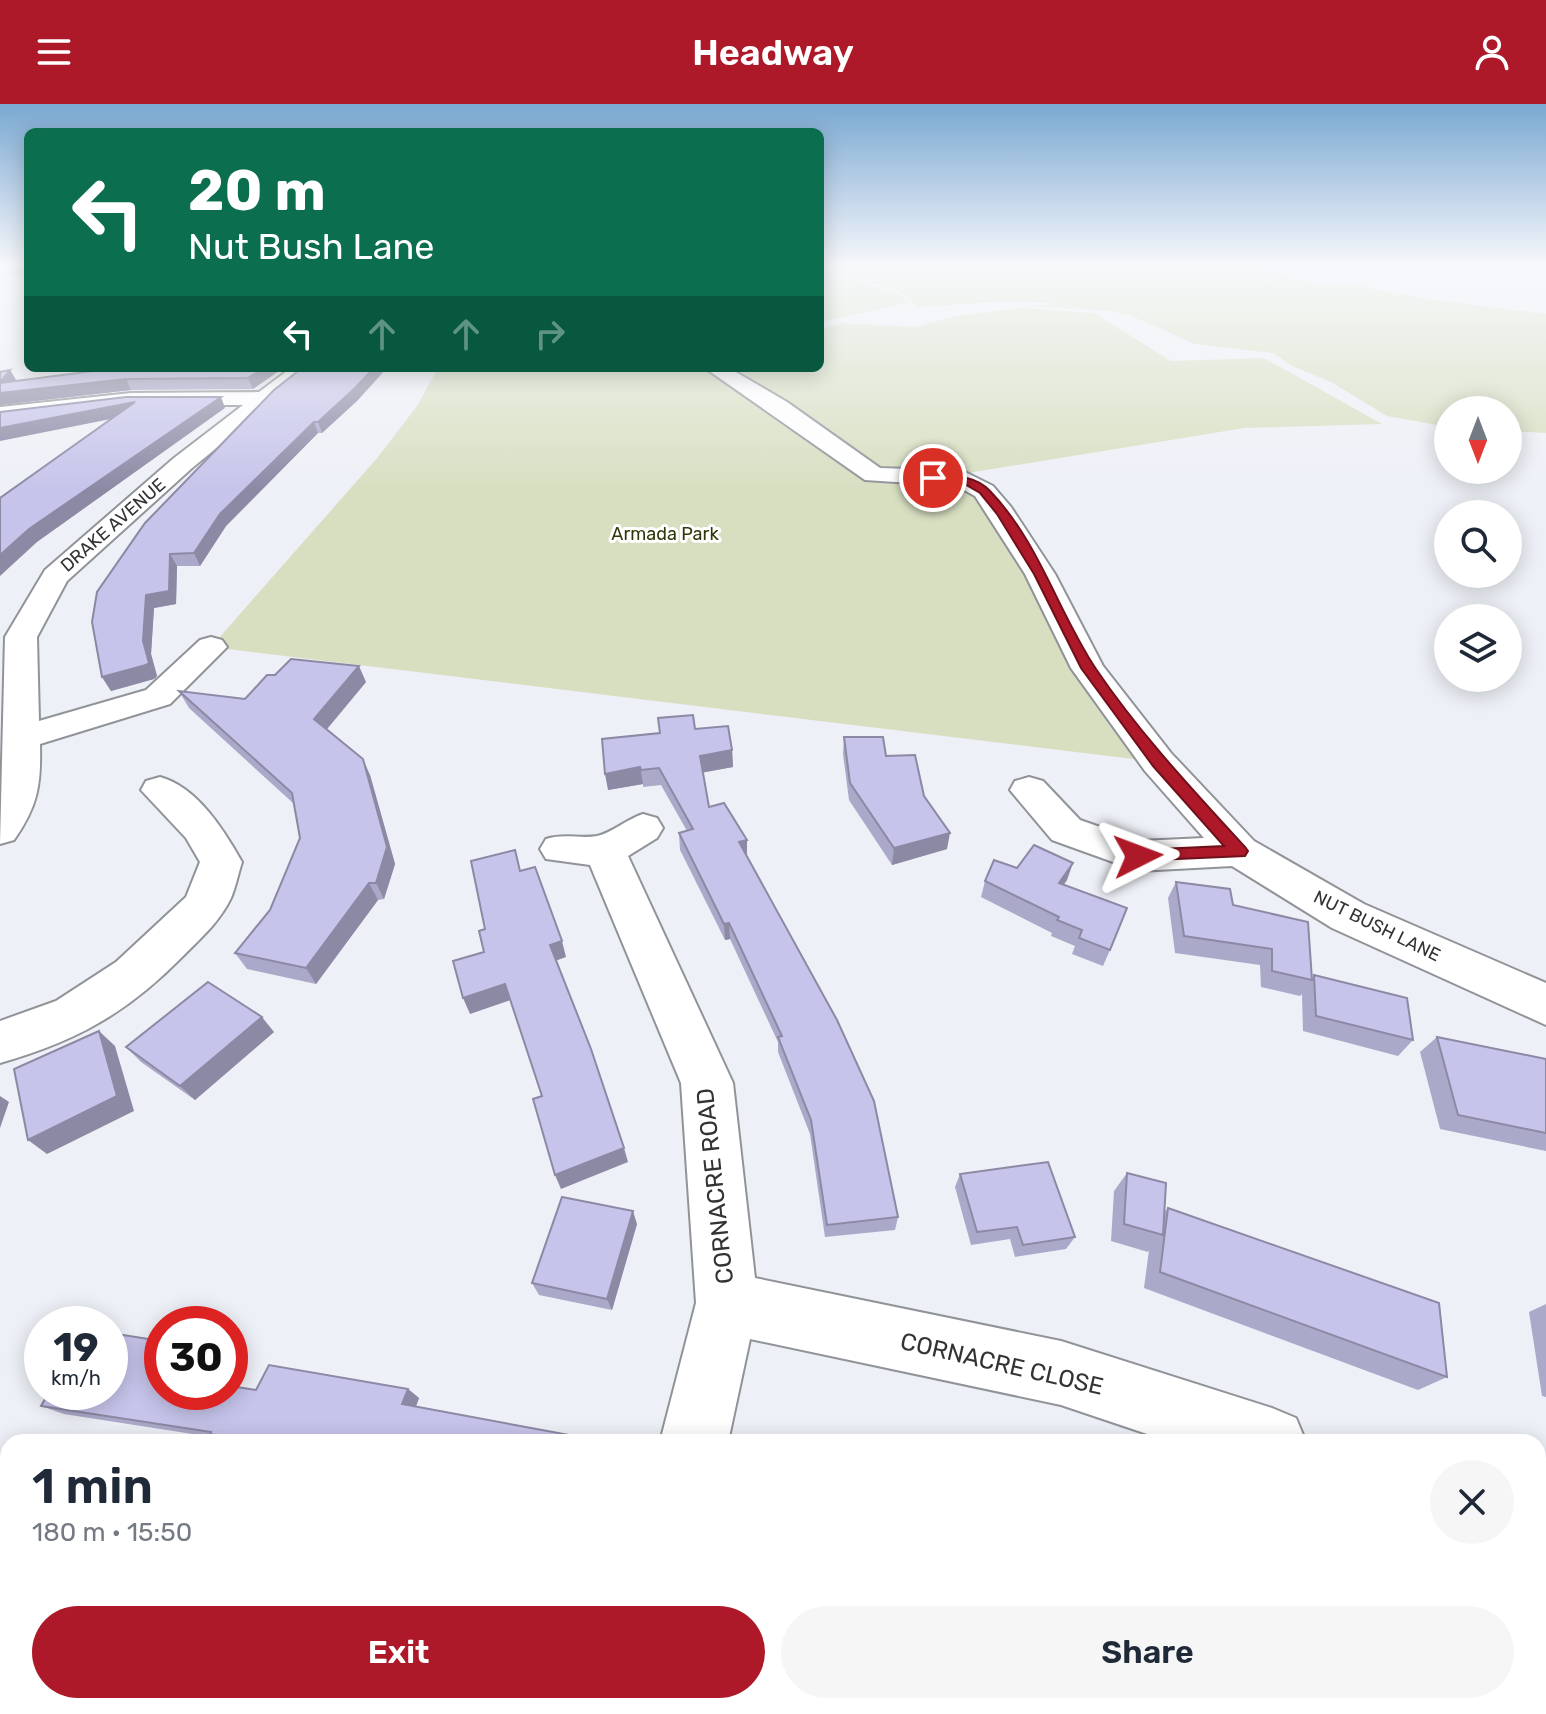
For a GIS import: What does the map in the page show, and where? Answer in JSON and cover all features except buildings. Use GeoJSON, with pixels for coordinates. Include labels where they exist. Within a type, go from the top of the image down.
{"type":"FeatureCollection","features":[{"type":"Feature","properties":{"kind":"street","name":"DRAKE AVENUE"},"geometry":{"type":"LineString","coordinates":[[0,830],[8,819],[22,782],[21,637],[55,576],[262,399],[299,372]]}},
{"type":"Feature","properties":{"kind":"street","name":"NUT BUSH LANE"},"geometry":{"type":"LineString","coordinates":[[722,372],[779,407],[874,475],[963,479],[984,491],[1002,513],[1040,574],[1088,668],[1158,762],[1239,851],[1348,916],[1546,1005]]}},
{"type":"Feature","properties":{"kind":"street"},"geometry":{"type":"LineString","coordinates":[[0,414],[78,401],[139,397],[183,395],[262,399]]}},
{"type":"Feature","properties":{"kind":"street"},"geometry":{"type":"LineString","coordinates":[[21,738],[158,697],[211,647]]}},
{"type":"Feature","properties":{"kind":"street"},"geometry":{"type":"LineString","coordinates":[[0,1042],[41,1032],[86,1011],[137,974],[209,899],[221,862],[200,828],[160,790]]}},
{"type":"Feature","properties":{"kind":"street"},"geometry":{"type":"LineString","coordinates":[[1029,790],[1066,830],[1138,856],[1239,851]]}},
{"type":"Feature","properties":{"kind":"street","name":"CORNACRE ROAD"},"geometry":{"type":"LineString","coordinates":[[603,843],[707,1083],[727,1303],[696,1434]]}},
{"type":"Feature","properties":{"kind":"street","name":"CORNACRE CLOSE"},"geometry":{"type":"LineString","coordinates":[[727,1303],[1061,1373],[1248,1434]]}},
{"type":"Feature","properties":{"kind":"green space"},"geometry":{"type":"Polygon","coordinates":[[[824,340],[1138,340],[1171,361],[1264,358],[1382,424],[1244,428],[962,474],[878,469],[734,372],[824,372],[824,340]]]}},
{"type":"Feature","properties":{"kind":"green space"},"geometry":{"type":"Polygon","coordinates":[[[1186,340],[1546,340],[1546,433],[1522,432],[1522,396],[1434,396],[1434,424],[1387,416],[1331,382],[1292,366],[1273,353],[1195,344],[1186,340]]]}},
{"type":"Feature","properties":{"kind":"green space","name":"Armada Park"},"geometry":{"type":"Polygon","coordinates":[[[436,372],[721,372],[874,475],[963,479],[984,491],[1158,762],[211,647],[378,457],[417,406],[436,372]]]}},
{"type":"Feature","properties":{"kind":"route"},"geometry":{"type":"LineString","coordinates":[[933,478],[963,479],[984,491],[1002,513],[1040,574],[1088,668],[1158,762],[1239,851],[1138,856]]}}]}
